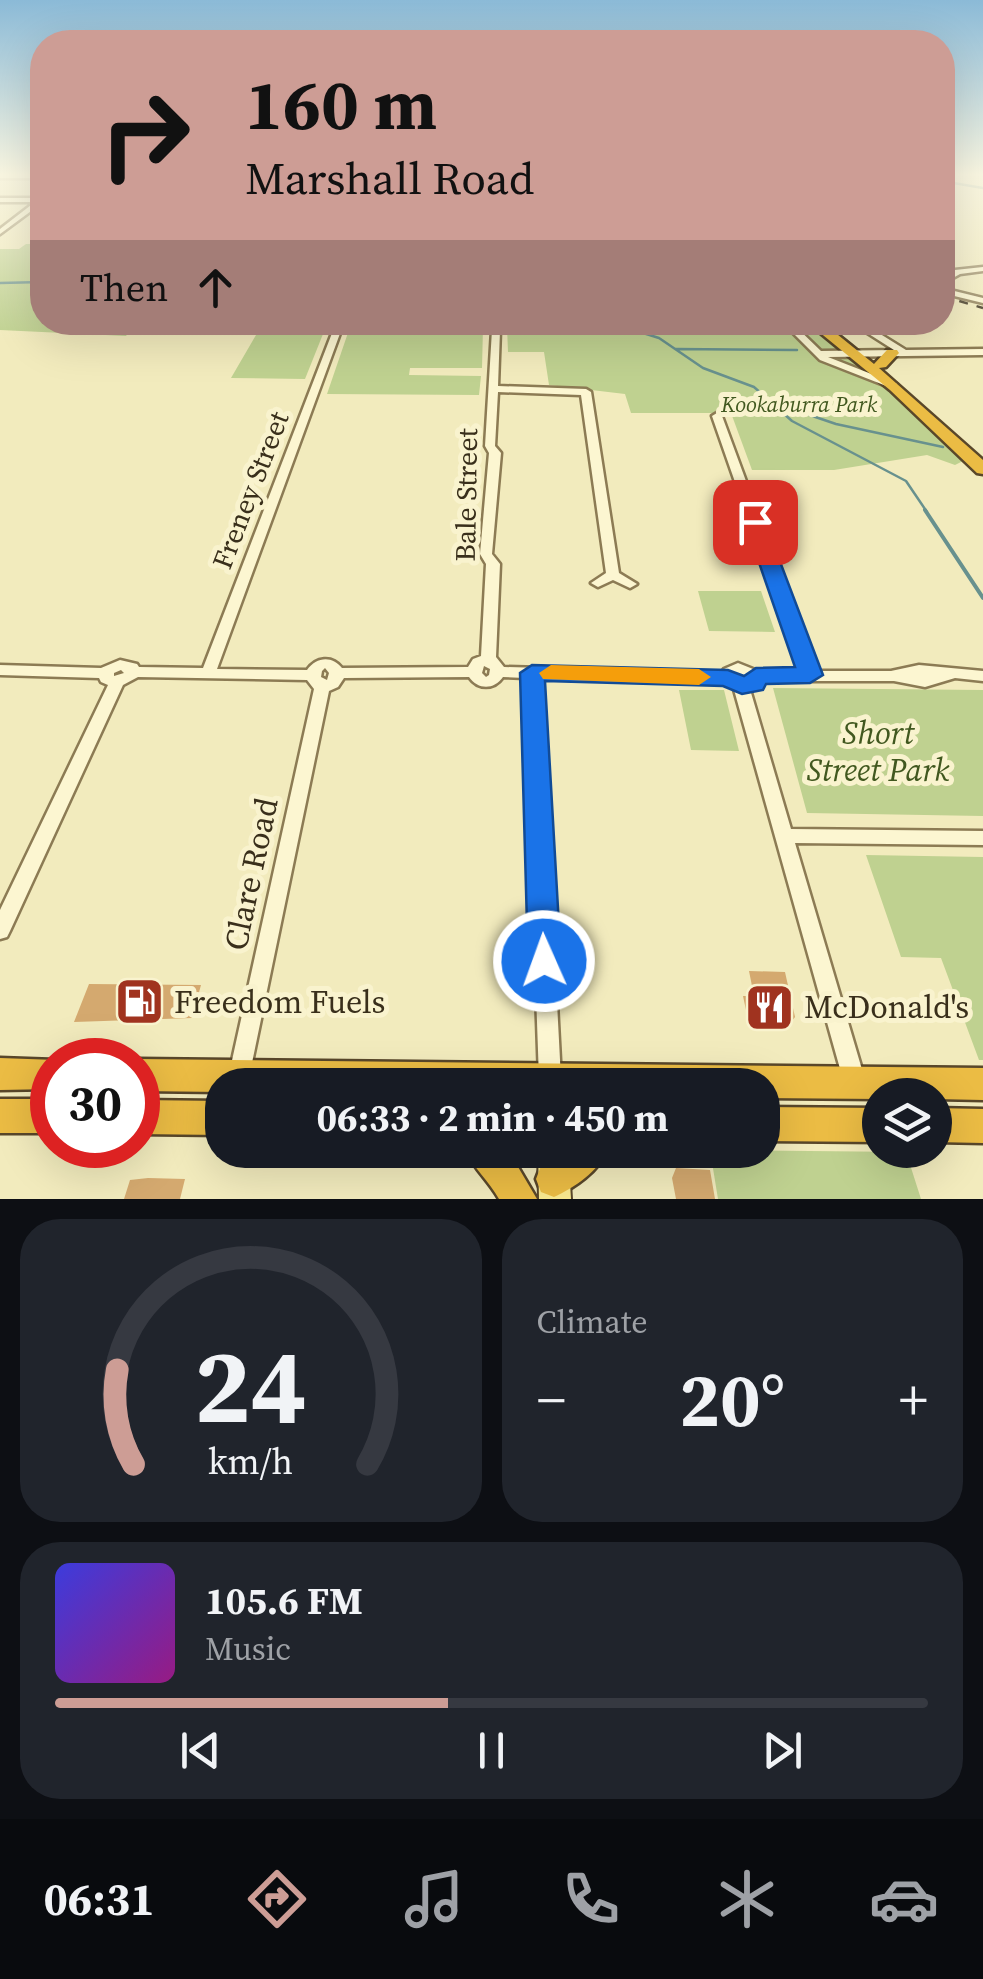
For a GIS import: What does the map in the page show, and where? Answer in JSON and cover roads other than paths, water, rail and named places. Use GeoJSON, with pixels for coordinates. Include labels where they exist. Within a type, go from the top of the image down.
{"type":"FeatureCollection","features":[{"type":"Feature","properties":{"kind":"highway"},"geometry":{"type":"LineString","coordinates":[[832,335],[858,352],[892,356],[979,459]]}},
{"type":"Feature","properties":{"kind":"highway"},"geometry":{"type":"LineString","coordinates":[[840,335],[894,387],[956,435]]}},
{"type":"Feature","properties":{"kind":"highway"},"geometry":{"type":"LineString","coordinates":[[0,1074],[30,1074]]}},
{"type":"Feature","properties":{"kind":"highway"},"geometry":{"type":"LineString","coordinates":[[160,1075],[205,1076]]}},
{"type":"Feature","properties":{"kind":"highway"},"geometry":{"type":"LineString","coordinates":[[780,1084],[983,1084]]}},
{"type":"Feature","properties":{"kind":"highway"},"geometry":{"type":"LineString","coordinates":[[0,1116],[30,1116]]}},
{"type":"Feature","properties":{"kind":"highway"},"geometry":{"type":"LineString","coordinates":[[160,1117],[205,1118]]}},
{"type":"Feature","properties":{"kind":"highway"},"geometry":{"type":"LineString","coordinates":[[780,1124],[862,1125]]}},
{"type":"Feature","properties":{"kind":"highway"},"geometry":{"type":"LineString","coordinates":[[952,1126],[983,1126]]}},
{"type":"Feature","properties":{"kind":"highway"},"geometry":{"type":"LineString","coordinates":[[501,1168],[519,1199]]}},
{"type":"Feature","properties":{"kind":"street"},"geometry":{"type":"LineString","coordinates":[[955,280],[983,269]]}},
{"type":"Feature","properties":{"kind":"street"},"geometry":{"type":"LineString","coordinates":[[955,288],[983,301]]}},
{"type":"Feature","properties":{"kind":"street","name":"Freney Street"},"geometry":{"type":"LineString","coordinates":[[209,671],[335,335]]}},
{"type":"Feature","properties":{"kind":"street","name":"Bale Street"},"geometry":{"type":"LineString","coordinates":[[494,667],[492,562],[486,552],[495,452],[490,446],[496,335]]}},
{"type":"Feature","properties":{"kind":"street"},"geometry":{"type":"LineString","coordinates":[[799,335],[817,354],[894,387]]}},
{"type":"Feature","properties":{"kind":"street"},"geometry":{"type":"LineString","coordinates":[[869,335],[892,356]]}},
{"type":"Feature","properties":{"kind":"street"},"geometry":{"type":"LineString","coordinates":[[817,354],[983,352]]}},
{"type":"Feature","properties":{"kind":"street"},"geometry":{"type":"LineString","coordinates":[[494,389],[586,392],[613,575]]}},
{"type":"Feature","properties":{"kind":"street"},"geometry":{"type":"LineString","coordinates":[[716,416],[810,675]]}},
{"type":"Feature","properties":{"kind":"street"},"geometry":{"type":"LineString","coordinates":[[598,584],[613,575]]}},
{"type":"Feature","properties":{"kind":"street"},"geometry":{"type":"LineString","coordinates":[[613,575],[630,584]]}},
{"type":"Feature","properties":{"kind":"street"},"geometry":{"type":"LineString","coordinates":[[0,670],[119,676],[209,671],[324,678],[471,672],[488,680],[494,667],[532,673],[742,680],[810,675],[894,676],[925,682],[948,676],[983,676]]}},
{"type":"Feature","properties":{"kind":"street"},"geometry":{"type":"LineString","coordinates":[[532,673],[549,1068]]}},
{"type":"Feature","properties":{"kind":"street"},"geometry":{"type":"LineString","coordinates":[[0,931],[119,676]]}},
{"type":"Feature","properties":{"kind":"street","name":"Clare Road"},"geometry":{"type":"LineString","coordinates":[[242,1068],[324,678]]}},
{"type":"Feature","properties":{"kind":"street"},"geometry":{"type":"LineString","coordinates":[[742,680],[855,1084]]}},
{"type":"Feature","properties":{"kind":"street"},"geometry":{"type":"LineString","coordinates":[[785,836],[983,838]]}},
{"type":"Feature","properties":{"kind":"waterway"},"geometry":{"type":"LineString","coordinates":[[0,283],[30,282]]}},
{"type":"Feature","properties":{"kind":"waterway"},"geometry":{"type":"LineString","coordinates":[[649,335],[703,368],[754,387],[771,402],[836,424],[943,447]]}},
{"type":"Feature","properties":{"kind":"waterway"},"geometry":{"type":"LineString","coordinates":[[676,349],[797,350]]}},
{"type":"Feature","properties":{"kind":"waterway"},"geometry":{"type":"LineString","coordinates":[[773,404],[792,421],[906,481],[927,512]]}},
{"type":"Feature","properties":{"kind":"waterway"},"geometry":{"type":"LineString","coordinates":[[925,510],[983,598]]}},
{"type":"Feature","properties":{"kind":"railway"},"geometry":{"type":"LineString","coordinates":[[955,300],[983,308]]}},
{"type":"Feature","properties":{"kind":"place","name":"Freedom Fuels"},"geometry":{"type":"Point","coordinates":[139,1002]}},
{"type":"Feature","properties":{"kind":"place","name":"McDonald's"},"geometry":{"type":"Point","coordinates":[769,1007]}},
{"type":"Feature","properties":{"kind":"park label","name":"Kookaburra Park"},"geometry":{"type":"Point","coordinates":[799,404]}},
{"type":"Feature","properties":{"kind":"park label","name":"Short Street Park"},"geometry":{"type":"Point","coordinates":[878,752]}}]}
